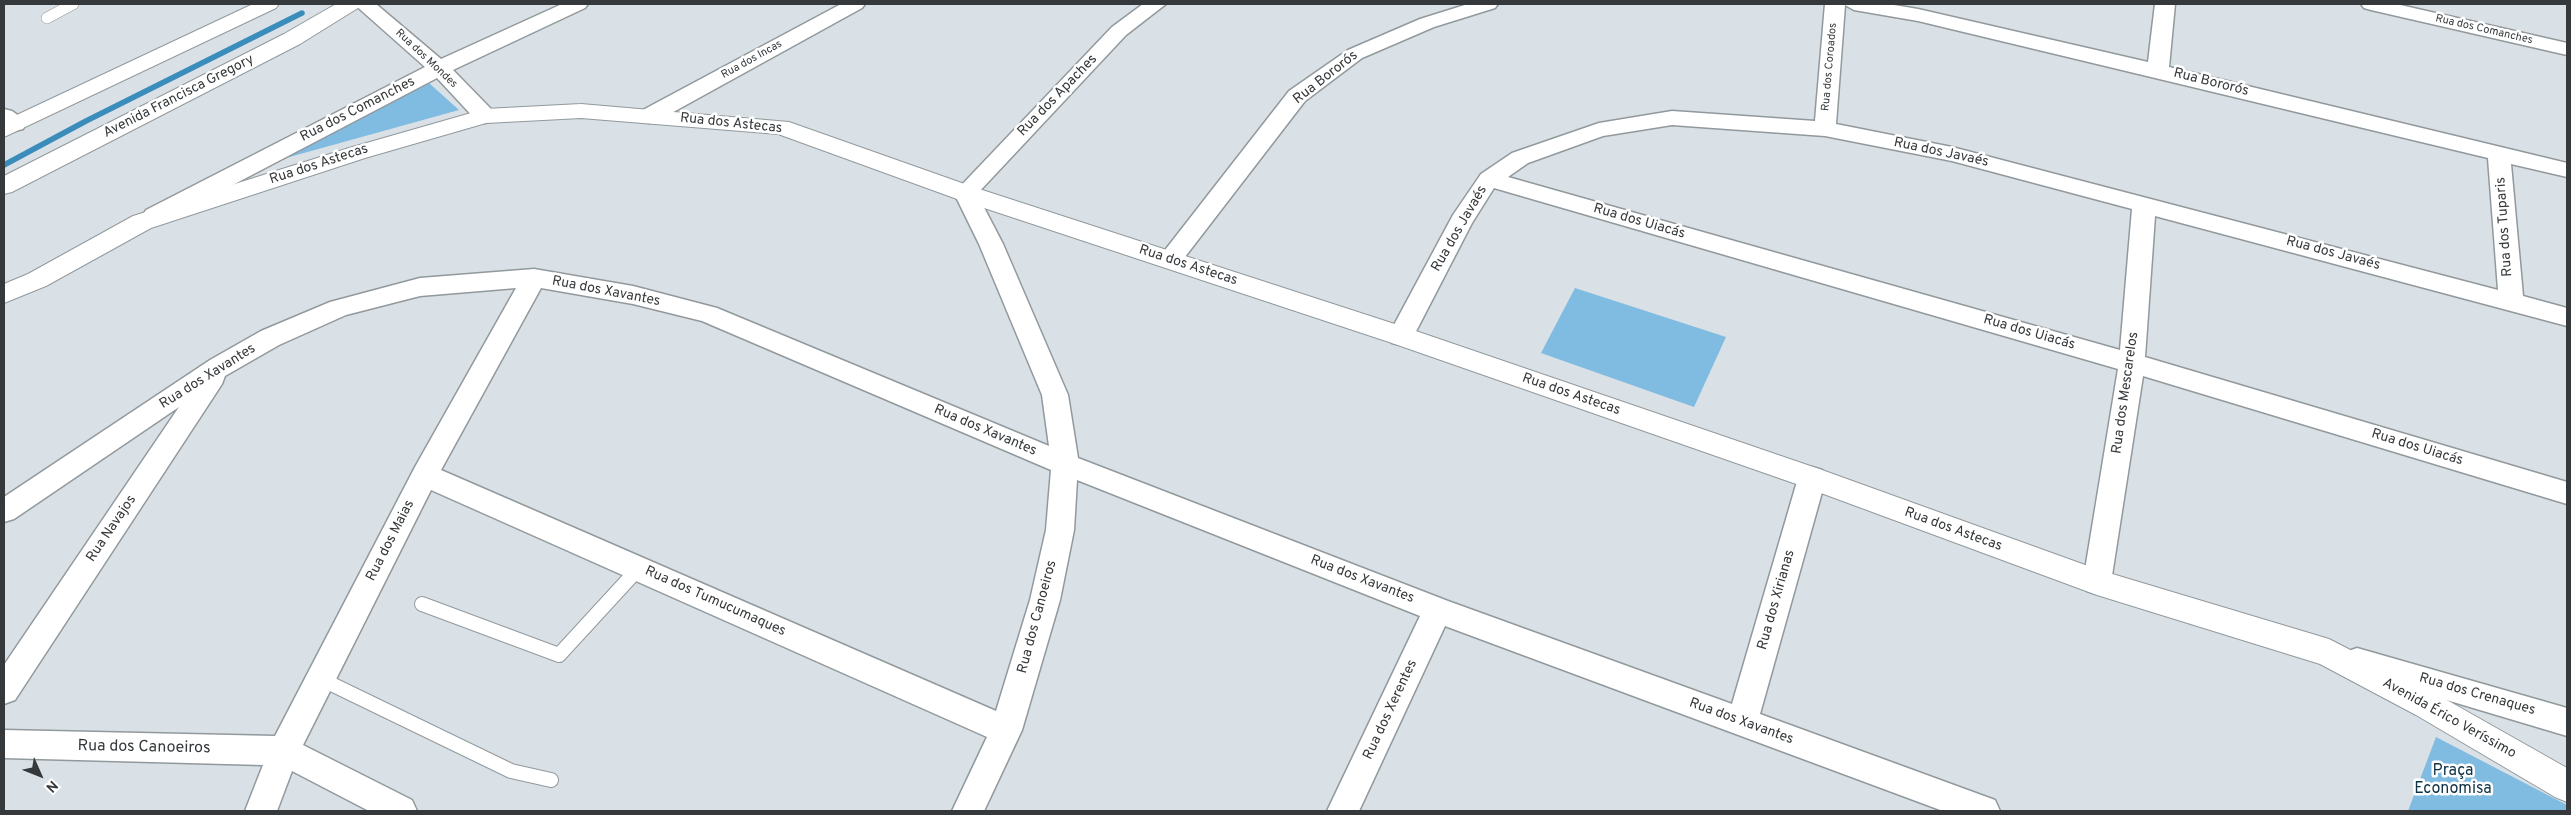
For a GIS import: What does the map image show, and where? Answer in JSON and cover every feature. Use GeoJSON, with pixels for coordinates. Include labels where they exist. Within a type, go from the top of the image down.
{"type":"FeatureCollection","features":[{"type":"Feature","properties":{"kind":"street"},"geometry":{"type":"LineString","coordinates":[[8,123],[269,4]]}},
{"type":"Feature","properties":{"kind":"street","name":"Avenida Francisca Gregory"},"geometry":{"type":"LineString","coordinates":[[4,186],[283,43],[351,4]]}},
{"type":"Feature","properties":{"kind":"street","name":"Rua dos Mondes"},"geometry":{"type":"LineString","coordinates":[[364,4],[438,68],[485,116]]}},
{"type":"Feature","properties":{"kind":"street","name":"Rua dos Comanches"},"geometry":{"type":"LineString","coordinates":[[142,222],[438,68],[578,4]]}},
{"type":"Feature","properties":{"kind":"street","name":"Rua dos Incas"},"geometry":{"type":"LineString","coordinates":[[649,116],[855,4]]}},
{"type":"Feature","properties":{"kind":"street","name":"Rua dos Apaches"},"geometry":{"type":"LineString","coordinates":[[965,193],[1119,32],[1156,4]]}},
{"type":"Feature","properties":{"kind":"street","name":"Rua Bororós"},"geometry":{"type":"LineString","coordinates":[[1170,260],[1297,96],[1355,54],[1427,23],[1488,4]]}},
{"type":"Feature","properties":{"kind":"street","name":"Rua dos Coroados"},"geometry":{"type":"LineString","coordinates":[[1825,129],[1835,4]]}},
{"type":"Feature","properties":{"kind":"street","name":"Rua Bororós"},"geometry":{"type":"LineString","coordinates":[[1854,4],[1918,15],[2158,70],[2567,170]]}},
{"type":"Feature","properties":{"kind":"street"},"geometry":{"type":"LineString","coordinates":[[2158,70],[2165,4]]}},
{"type":"Feature","properties":{"kind":"street","name":"Rua dos Comanches"},"geometry":{"type":"LineString","coordinates":[[2371,4],[2567,49]]}},
{"type":"Feature","properties":{"kind":"street","name":"Rua dos Astecas"},"geometry":{"type":"LineString","coordinates":[[4,294],[37,280],[142,222],[356,153],[485,116],[581,111],[781,127],[965,193],[1401,336],[1812,478],[2097,582],[2329,653]]}},
{"type":"Feature","properties":{"kind":"street","name":"Rua dos Javaés"},"geometry":{"type":"LineString","coordinates":[[1401,336],[1461,221],[1489,179],[1520,158],[1599,130],[1672,118],[1825,129],[1952,154],[2567,317]]}},
{"type":"Feature","properties":{"kind":"street","name":"Rua dos Tuparis"},"geometry":{"type":"LineString","coordinates":[[2499,153],[2511,302]]}},
{"type":"Feature","properties":{"kind":"street","name":"Rua dos Uiacás"},"geometry":{"type":"LineString","coordinates":[[1489,179],[2132,363],[2567,493]]}},
{"type":"Feature","properties":{"kind":"street","name":"Rua dos Canoeiros"},"geometry":{"type":"LineString","coordinates":[[965,193],[992,244],[1055,395],[1065,464],[1060,530],[1046,600],[1006,730],[968,811]]}},
{"type":"Feature","properties":{"kind":"street","name":"Rua dos Mescarelos"},"geometry":{"type":"LineString","coordinates":[[2097,582],[2132,363],[2144,204]]}},
{"type":"Feature","properties":{"kind":"street","name":"Rua dos Xavantes"},"geometry":{"type":"LineString","coordinates":[[4,511],[220,367],[270,338],[339,308],[420,287],[534,278],[633,295],[708,314],[1065,464],[1438,610],[1984,811]]}},
{"type":"Feature","properties":{"kind":"street","name":"Rua dos Maias"},"geometry":{"type":"LineString","coordinates":[[261,811],[284,751],[424,475],[534,278]]}},
{"type":"Feature","properties":{"kind":"street","name":"Rua dos Astecas"},"geometry":{"type":"LineString","coordinates":[[4,304],[25,291],[37,280]]}},
{"type":"Feature","properties":{"kind":"street","name":"Rua Navajos"},"geometry":{"type":"LineString","coordinates":[[4,690],[220,367]]}},
{"type":"Feature","properties":{"kind":"street","name":"Rua dos Tumucumaques"},"geometry":{"type":"LineString","coordinates":[[424,475],[1006,730]]}},
{"type":"Feature","properties":{"kind":"street","name":"Rua dos Xirianas"},"geometry":{"type":"LineString","coordinates":[[1742,722],[1812,478]]}},
{"type":"Feature","properties":{"kind":"street","name":"Rua dos Xerentes"},"geometry":{"type":"LineString","coordinates":[[1343,811],[1438,610]]}},
{"type":"Feature","properties":{"kind":"street","name":"Rua dos Crenaques"},"geometry":{"type":"LineString","coordinates":[[2329,653],[2567,722]]}},
{"type":"Feature","properties":{"kind":"street","name":"Avenida Érico Veríssimo"},"geometry":{"type":"LineString","coordinates":[[2329,653],[2428,705],[2567,786]]}},
{"type":"Feature","properties":{"kind":"street","name":"Rua dos Canoeiros"},"geometry":{"type":"LineString","coordinates":[[4,744],[284,751]]}},
{"type":"Feature","properties":{"kind":"street"},"geometry":{"type":"LineString","coordinates":[[284,751],[401,811]]}},
{"type":"Feature","properties":{"kind":"lane"},"geometry":{"type":"LineString","coordinates":[[47,18],[73,4]]}},
{"type":"Feature","properties":{"kind":"lane"},"geometry":{"type":"LineString","coordinates":[[422,604],[559,655],[638,568]]}},
{"type":"Feature","properties":{"kind":"lane"},"geometry":{"type":"LineString","coordinates":[[321,679],[511,771],[551,780]]}},
{"type":"Feature","properties":{"kind":"green space"},"geometry":{"type":"Polygon","coordinates":[[[429,83],[459,110],[275,161],[429,83]]]}},
{"type":"Feature","properties":{"kind":"green space"},"geometry":{"type":"Polygon","coordinates":[[[1575,288],[1726,337],[1694,407],[1541,353],[1575,288]]]}},
{"type":"Feature","properties":{"kind":"green space","name":"Praça Economisa"},"geometry":{"type":"Polygon","coordinates":[[[2436,737],[2567,805],[2567,811],[2408,811],[2436,737]]]}},
{"type":"Feature","properties":{"kind":"waterway"},"geometry":{"type":"LineString","coordinates":[[4,165],[86,121],[302,13]]}}]}
